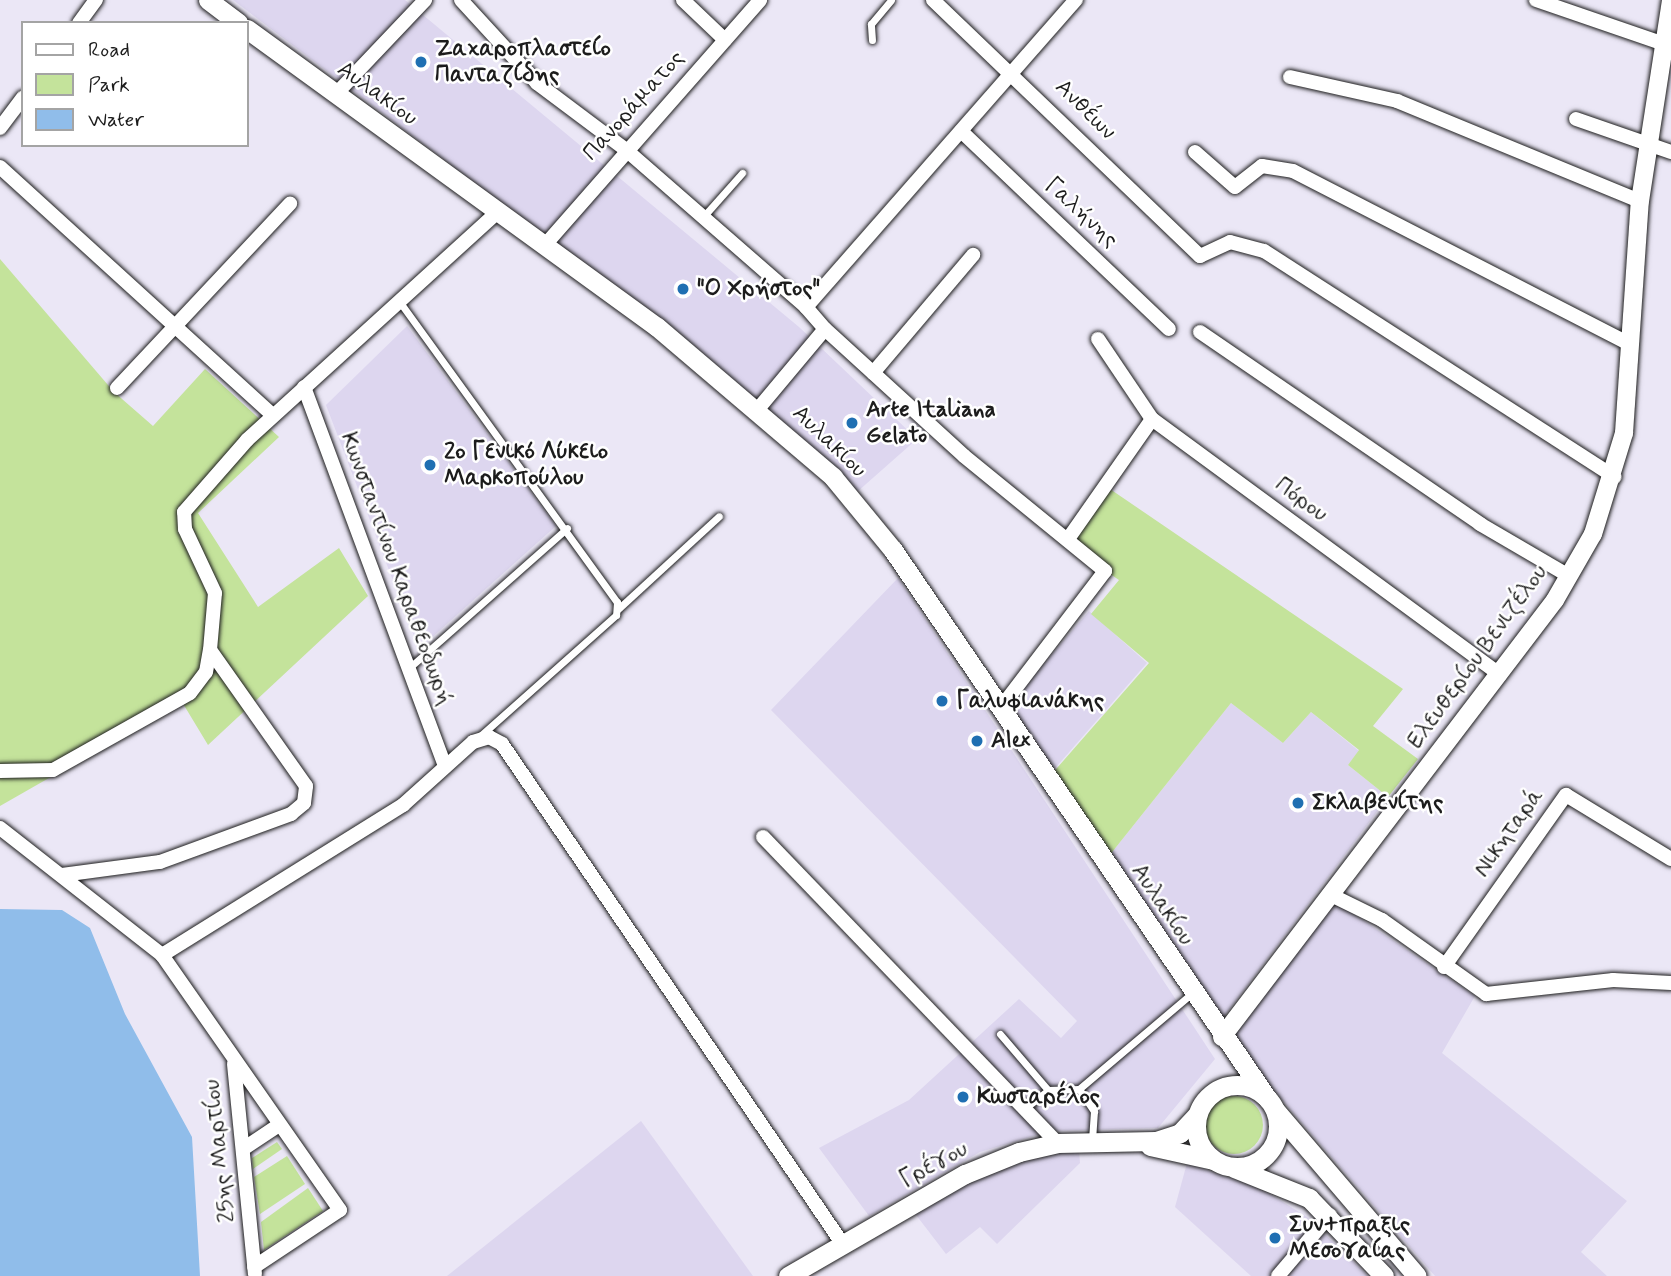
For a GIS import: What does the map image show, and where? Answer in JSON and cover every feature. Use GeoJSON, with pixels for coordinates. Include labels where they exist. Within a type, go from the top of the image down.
{"type":"FeatureCollection","features":[{"type":"Feature","properties":{"kind":"main road"},"geometry":{"type":"LineString","coordinates":[[208,0],[235,21]]}},
{"type":"Feature","properties":{"kind":"main road","name":"Αυλακίου"},"geometry":{"type":"LineString","coordinates":[[248,30],[545,245],[758,409],[864,513],[1222,1037],[1271,1104],[1417,1276]]}},
{"type":"Feature","properties":{"kind":"main road"},"geometry":{"type":"LineString","coordinates":[[1213,1092],[1241,1085],[1271,1104],[1277,1134],[1266,1155],[1222,1164],[1198,1141],[1196,1115],[1213,1092],[1227,1062],[1222,1037]]}},
{"type":"Feature","properties":{"kind":"main road","name":"Γρέγου"},"geometry":{"type":"LineString","coordinates":[[788,1276],[965,1174],[1057,1143],[1118,1142],[1173,1137],[1196,1115]]}},
{"type":"Feature","properties":{"kind":"main road","name":"Γρέγου"},"geometry":{"type":"LineString","coordinates":[[1118,1142],[1222,1164],[1282,1185],[1330,1215],[1384,1276]]}},
{"type":"Feature","properties":{"kind":"street"},"geometry":{"type":"LineString","coordinates":[[80,21],[96,0]]}},
{"type":"Feature","properties":{"kind":"street"},"geometry":{"type":"LineString","coordinates":[[335,95],[425,0]]}},
{"type":"Feature","properties":{"kind":"street"},"geometry":{"type":"LineString","coordinates":[[461,0],[537,83],[625,149],[806,307],[825,329],[873,373],[1068,539],[1099,562],[1103,580],[1000,709]]}},
{"type":"Feature","properties":{"kind":"street"},"geometry":{"type":"LineString","coordinates":[[683,0],[724,40]]}},
{"type":"Feature","properties":{"kind":"street","name":"Πανοράματος"},"geometry":{"type":"LineString","coordinates":[[545,245],[625,149],[760,0]]}},
{"type":"Feature","properties":{"kind":"street","name":"Ανθέων"},"geometry":{"type":"LineString","coordinates":[[933,0],[1011,69],[1200,256],[1230,242],[1264,251],[1615,477]]}},
{"type":"Feature","properties":{"kind":"street"},"geometry":{"type":"LineString","coordinates":[[806,307],[961,131],[1011,69],[1076,0]]}},
{"type":"Feature","properties":{"kind":"street"},"geometry":{"type":"LineString","coordinates":[[1536,0],[1668,44]]}},
{"type":"Feature","properties":{"kind":"street","name":"Ελευθερίου Βενιζέλου"},"geometry":{"type":"LineString","coordinates":[[1222,1037],[1329,894],[1500,675],[1569,576],[1615,477],[1632,345],[1640,201],[1648,143],[1668,44],[1671,0]]}},
{"type":"Feature","properties":{"kind":"street"},"geometry":{"type":"LineString","coordinates":[[1290,78],[1397,102],[1640,201]]}},
{"type":"Feature","properties":{"kind":"street"},"geometry":{"type":"LineString","coordinates":[[0,128],[21,101]]}},
{"type":"Feature","properties":{"kind":"street"},"geometry":{"type":"LineString","coordinates":[[1576,119],[1671,152]]}},
{"type":"Feature","properties":{"kind":"street","name":"Γαλήνης"},"geometry":{"type":"LineString","coordinates":[[961,131],[1169,329]]}},
{"type":"Feature","properties":{"kind":"street"},"geometry":{"type":"LineString","coordinates":[[1195,152],[1234,187],[1262,166],[1293,171],[1632,345]]}},
{"type":"Feature","properties":{"kind":"street"},"geometry":{"type":"LineString","coordinates":[[0,167],[273,415]]}},
{"type":"Feature","properties":{"kind":"street"},"geometry":{"type":"LineString","coordinates":[[117,388],[290,204]]}},
{"type":"Feature","properties":{"kind":"street"},"geometry":{"type":"LineString","coordinates":[[0,771],[53,771],[190,693],[206,672],[215,593],[185,529],[184,512],[273,415],[499,211]]}},
{"type":"Feature","properties":{"kind":"street"},"geometry":{"type":"LineString","coordinates":[[873,373],[973,256]]}},
{"type":"Feature","properties":{"kind":"street"},"geometry":{"type":"LineString","coordinates":[[758,409],[825,329]]}},
{"type":"Feature","properties":{"kind":"street"},"geometry":{"type":"LineString","coordinates":[[1200,332],[1480,524],[1569,576]]}},
{"type":"Feature","properties":{"kind":"street","name":"Πόρου"},"geometry":{"type":"LineString","coordinates":[[1098,340],[1152,419],[1500,675]]}},
{"type":"Feature","properties":{"kind":"street","name":"Κωνσταντίνου Καραθεοδωρή"},"geometry":{"type":"LineString","coordinates":[[304,387],[446,766]]}},
{"type":"Feature","properties":{"kind":"street"},"geometry":{"type":"LineString","coordinates":[[1068,539],[1152,419]]}},
{"type":"Feature","properties":{"kind":"street"},"geometry":{"type":"LineString","coordinates":[[62,875],[160,862],[291,814],[304,803],[306,786],[210,650]]}},
{"type":"Feature","properties":{"kind":"street"},"geometry":{"type":"LineString","coordinates":[[162,955],[403,805],[473,742],[488,737],[502,744],[842,1243]]}},
{"type":"Feature","properties":{"kind":"street","name":"Νικηταρά"},"geometry":{"type":"LineString","coordinates":[[1444,967],[1566,795],[1671,859]]}},
{"type":"Feature","properties":{"kind":"street","name":"25ης Μαρτίου"},"geometry":{"type":"LineString","coordinates":[[0,828],[162,955],[234,1063],[255,1271]]}},
{"type":"Feature","properties":{"kind":"street"},"geometry":{"type":"LineString","coordinates":[[762,837],[1057,1143]]}},
{"type":"Feature","properties":{"kind":"street"},"geometry":{"type":"LineString","coordinates":[[1329,894],[1382,920],[1444,967],[1499,995],[1613,980],[1671,983]]}},
{"type":"Feature","properties":{"kind":"street"},"geometry":{"type":"LineString","coordinates":[[234,1063],[340,1210],[255,1271]]}},
{"type":"Feature","properties":{"kind":"street"},"geometry":{"type":"LineString","coordinates":[[243,1149],[279,1125]]}},
{"type":"Feature","properties":{"kind":"street"},"geometry":{"type":"LineString","coordinates":[[1278,1276],[1330,1215]]}},
{"type":"Feature","properties":{"kind":"lane"},"geometry":{"type":"LineString","coordinates":[[872,40],[871,24],[891,0]]}},
{"type":"Feature","properties":{"kind":"lane"},"geometry":{"type":"LineString","coordinates":[[703,217],[741,173]]}},
{"type":"Feature","properties":{"kind":"lane"},"geometry":{"type":"LineString","coordinates":[[399,301],[566,528],[618,609]]}},
{"type":"Feature","properties":{"kind":"lane"},"geometry":{"type":"LineString","coordinates":[[473,742],[719,516]]}},
{"type":"Feature","properties":{"kind":"lane"},"geometry":{"type":"LineString","coordinates":[[409,668],[566,528]]}},
{"type":"Feature","properties":{"kind":"lane"},"geometry":{"type":"LineString","coordinates":[[1024,1109],[1048,1090],[1079,1089],[1191,994]]}},
{"type":"Feature","properties":{"kind":"lane"},"geometry":{"type":"LineString","coordinates":[[1000,1034],[1048,1090]]}},
{"type":"Feature","properties":{"kind":"lane"},"geometry":{"type":"LineString","coordinates":[[1079,1089],[1094,1111],[1092,1141]]}},
{"type":"Feature","properties":{"kind":"shaded area"},"geometry":{"type":"Polygon","coordinates":[[[233,0],[405,0],[799,327],[917,439],[857,492],[718,367],[233,0]]]}},
{"type":"Feature","properties":{"kind":"shaded area","name":"2ο Γενικό Λύκειο Μαρκοπούλου"},"geometry":{"type":"Polygon","coordinates":[[[407,326],[556,526],[419,649],[326,405],[407,326]]]}},
{"type":"Feature","properties":{"kind":"shaded area"},"geometry":{"type":"Polygon","coordinates":[[[898,578],[1215,1059],[1158,1128],[1051,1131],[980,1152],[869,1216],[819,1148],[909,1100],[1019,999],[1061,1038],[1077,1021],[771,710],[898,578]]]}},
{"type":"Feature","properties":{"kind":"shaded area"},"geometry":{"type":"Polygon","coordinates":[[[1089,611],[1147,663],[1050,774],[1004,710],[1089,611]]]}},
{"type":"Feature","properties":{"kind":"shaded area"},"geometry":{"type":"Polygon","coordinates":[[[1231,703],[1283,743],[1311,712],[1359,751],[1348,765],[1388,797],[1214,1030],[1105,861],[1231,703]]]}},
{"type":"Feature","properties":{"kind":"shaded area"},"geometry":{"type":"Polygon","coordinates":[[[1336,902],[1475,996],[1442,1053],[1627,1201],[1581,1252],[1607,1276],[1435,1276],[1228,1038],[1336,902]]]}},
{"type":"Feature","properties":{"kind":"shaded area"},"geometry":{"type":"Polygon","coordinates":[[[641,1121],[753,1276],[447,1276],[641,1121]]]}},
{"type":"Feature","properties":{"kind":"shaded area"},"geometry":{"type":"Polygon","coordinates":[[[1060,1150],[1079,1151],[1080,1163],[997,1244],[980,1227],[946,1254],[913,1211],[981,1174],[1060,1150]]]}},
{"type":"Feature","properties":{"kind":"shaded area"},"geometry":{"type":"Polygon","coordinates":[[[1187,1163],[1262,1189],[1307,1217],[1368,1276],[1251,1276],[1175,1207],[1187,1163]]]}},
{"type":"Feature","properties":{"kind":"green space"},"geometry":{"type":"Polygon","coordinates":[[[0,259],[114,392],[153,426],[205,369],[279,437],[198,513],[258,607],[339,548],[368,596],[208,745],[182,702],[0,806],[0,259]]]}},
{"type":"Feature","properties":{"kind":"green space"},"geometry":{"type":"Polygon","coordinates":[[[1110,489],[1403,689],[1373,726],[1418,759],[1388,797],[1348,765],[1359,750],[1311,712],[1283,743],[1231,703],[1105,861],[1050,776],[1149,663],[1091,614],[1119,580],[1070,547],[1110,489]]]}},
{"type":"Feature","properties":{"kind":"green space"},"geometry":{"type":"Polygon","coordinates":[[[1228,1096],[1240,1096],[1255,1104],[1263,1119],[1263,1131],[1255,1146],[1240,1154],[1228,1154],[1213,1146],[1205,1131],[1205,1119],[1213,1104],[1228,1096]]]}},
{"type":"Feature","properties":{"kind":"green space"},"geometry":{"type":"Polygon","coordinates":[[[277,1142],[282,1149],[253,1169],[252,1158],[277,1142]]]}},
{"type":"Feature","properties":{"kind":"green space"},"geometry":{"type":"Polygon","coordinates":[[[287,1156],[305,1184],[260,1214],[254,1177],[287,1156]]]}},
{"type":"Feature","properties":{"kind":"green space"},"geometry":{"type":"Polygon","coordinates":[[[308,1188],[323,1211],[264,1250],[261,1222],[308,1188]]]}},
{"type":"Feature","properties":{"kind":"water"},"geometry":{"type":"Polygon","coordinates":[[[0,909],[62,910],[90,928],[125,1014],[192,1137],[200,1276],[0,1276],[0,909]]]}},
{"type":"Feature","properties":{"kind":"place","name":"Ζαχαροπλαστείο Πανταζίδης"},"geometry":{"type":"Point","coordinates":[421,62]}},
{"type":"Feature","properties":{"kind":"place","name":"\"Ο Χρήστος\""},"geometry":{"type":"Point","coordinates":[683,289]}},
{"type":"Feature","properties":{"kind":"place","name":"Arte Italiana Gelato"},"geometry":{"type":"Point","coordinates":[852,423]}},
{"type":"Feature","properties":{"kind":"place","name":"2ο Γενικό Λύκειο Μαρκοπούλου"},"geometry":{"type":"Point","coordinates":[430,465]}},
{"type":"Feature","properties":{"kind":"place","name":"Γαλυφιανάκης"},"geometry":{"type":"Point","coordinates":[942,701]}},
{"type":"Feature","properties":{"kind":"place","name":"Alex"},"geometry":{"type":"Point","coordinates":[977,741]}},
{"type":"Feature","properties":{"kind":"place","name":"Σκλαβενίτης"},"geometry":{"type":"Point","coordinates":[1298,803]}},
{"type":"Feature","properties":{"kind":"place","name":"Κωσταρέλος"},"geometry":{"type":"Point","coordinates":[963,1097]}},
{"type":"Feature","properties":{"kind":"place","name":"Συν+πραξις Μεσογαίας"},"geometry":{"type":"Point","coordinates":[1275,1238]}}]}
